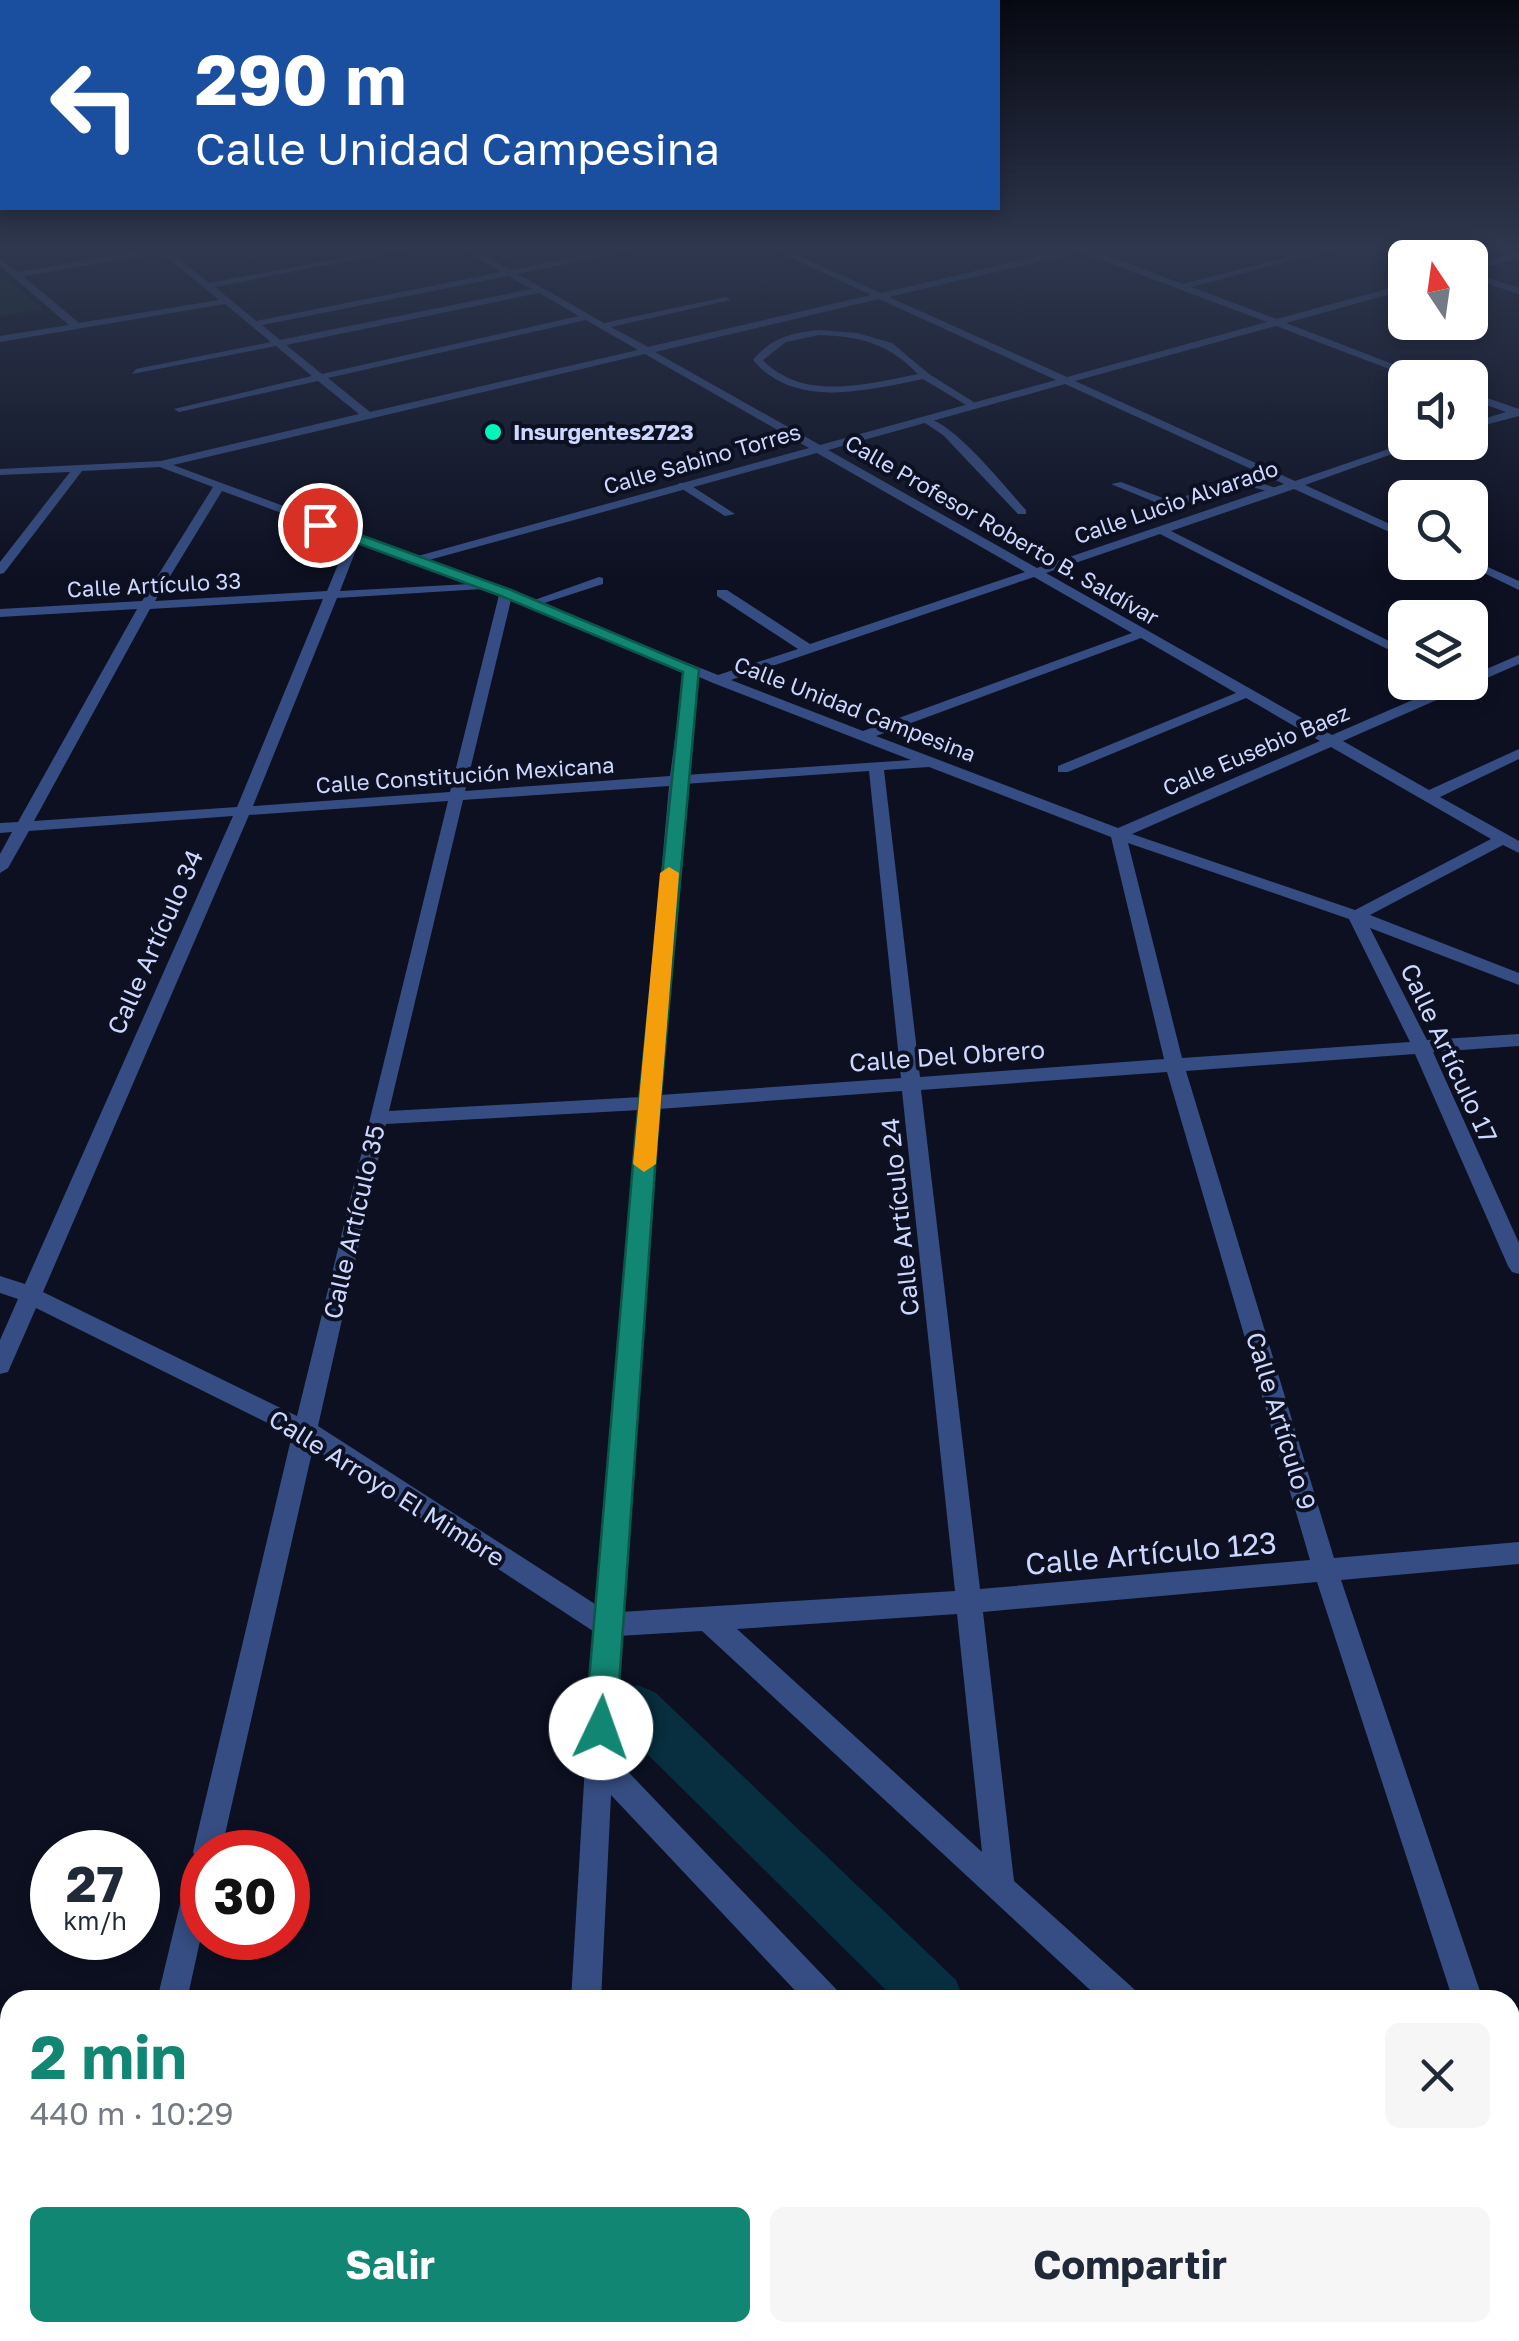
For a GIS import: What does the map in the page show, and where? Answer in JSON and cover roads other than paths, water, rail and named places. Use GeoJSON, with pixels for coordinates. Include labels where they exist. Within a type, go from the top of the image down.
{"type":"FeatureCollection","features":[{"type":"Feature","properties":{"kind":"street"},"geometry":{"type":"LineString","coordinates":[[136,372],[209,357]]}},
{"type":"Feature","properties":{"kind":"street"},"geometry":{"type":"LineString","coordinates":[[297,357],[369,416]]}},
{"type":"Feature","properties":{"kind":"street"},"geometry":{"type":"LineString","coordinates":[[179,408],[414,357]]}},
{"type":"Feature","properties":{"kind":"street"},"geometry":{"type":"LineString","coordinates":[[161,464],[615,357]]}},
{"type":"Feature","properties":{"kind":"street","name":"Calle Profesor Roberto B. Saldívar"},"geometry":{"type":"LineString","coordinates":[[658,357],[1511,843]]}},
{"type":"Feature","properties":{"kind":"street"},"geometry":{"type":"LineString","coordinates":[[760,357],[763,369],[789,383],[820,388],[858,388],[926,376]]}},
{"type":"Feature","properties":{"kind":"street"},"geometry":{"type":"LineString","coordinates":[[903,357],[975,406]]}},
{"type":"Feature","properties":{"kind":"street"},"geometry":{"type":"LineString","coordinates":[[1016,357],[1388,527]]}},
{"type":"Feature","properties":{"kind":"street","name":"Calle Sabino Torres"},"geometry":{"type":"LineString","coordinates":[[416,560],[1153,357]]}},
{"type":"Feature","properties":{"kind":"street"},"geometry":{"type":"LineString","coordinates":[[1488,401],[1518,412]]}},
{"type":"Feature","properties":{"kind":"street"},"geometry":{"type":"LineString","coordinates":[[1488,421],[1518,412]]}},
{"type":"Feature","properties":{"kind":"street"},"geometry":{"type":"LineString","coordinates":[[926,418],[947,433],[1022,512]]}},
{"type":"Feature","properties":{"kind":"street","name":"Calle Lucio Alvarado"},"geometry":{"type":"LineString","coordinates":[[718,680],[1388,452]]}},
{"type":"Feature","properties":{"kind":"street","name":"Calle Unidad Campesina"},"geometry":{"type":"LineString","coordinates":[[0,472],[161,464],[532,603],[718,680],[1118,834],[1356,916],[1519,979]]}},
{"type":"Feature","properties":{"kind":"street"},"geometry":{"type":"LineString","coordinates":[[0,570],[77,470]]}},
{"type":"Feature","properties":{"kind":"street"},"geometry":{"type":"LineString","coordinates":[[1117,484],[1164,504],[1253,483],[1275,490]]}},
{"type":"Feature","properties":{"kind":"street"},"geometry":{"type":"LineString","coordinates":[[683,485],[729,514]]}},
{"type":"Feature","properties":{"kind":"street"},"geometry":{"type":"LineString","coordinates":[[0,868],[146,605],[218,487]]}},
{"type":"Feature","properties":{"kind":"street"},"geometry":{"type":"LineString","coordinates":[[1158,529],[1388,645]]}},
{"type":"Feature","properties":{"kind":"street","name":"Calle Artículo 34"},"geometry":{"type":"LineString","coordinates":[[0,1365],[242,813],[354,538]]}},
{"type":"Feature","properties":{"kind":"street"},"geometry":{"type":"LineString","coordinates":[[1488,572],[1519,586]]}},
{"type":"Feature","properties":{"kind":"street"},"geometry":{"type":"LineString","coordinates":[[532,603],[598,581]]}},
{"type":"Feature","properties":{"kind":"street","name":"Calle Artículo 33"},"geometry":{"type":"LineString","coordinates":[[0,613],[498,590]]}},
{"type":"Feature","properties":{"kind":"street","name":"Calle Artículo 35"},"geometry":{"type":"LineString","coordinates":[[212,1830],[455,799],[498,590]]}},
{"type":"Feature","properties":{"kind":"street"},"geometry":{"type":"LineString","coordinates":[[722,593],[806,648]]}},
{"type":"Feature","properties":{"kind":"street"},"geometry":{"type":"LineString","coordinates":[[865,735],[1141,634]]}},
{"type":"Feature","properties":{"kind":"street","name":"Calle Eusebio Baez"},"geometry":{"type":"LineString","coordinates":[[1488,673],[1519,659]]}},
{"type":"Feature","properties":{"kind":"street"},"geometry":{"type":"LineString","coordinates":[[587,1990],[606,1625],[677,783],[691,669]]}},
{"type":"Feature","properties":{"kind":"street"},"geometry":{"type":"LineString","coordinates":[[1063,769],[1245,694]]}},
{"type":"Feature","properties":{"kind":"street","name":"Calle Eusebio Baez"},"geometry":{"type":"LineString","coordinates":[[1118,834],[1427,700]]}},
{"type":"Feature","properties":{"kind":"street"},"geometry":{"type":"LineString","coordinates":[[1427,797],[1519,754]]}},
{"type":"Feature","properties":{"kind":"street","name":"Calle Constitución Mexicana"},"geometry":{"type":"LineString","coordinates":[[0,828],[455,799],[933,762]]}},
{"type":"Feature","properties":{"kind":"street","name":"Calle Artículo 24"},"geometry":{"type":"LineString","coordinates":[[876,767],[1000,1884]]}},
{"type":"Feature","properties":{"kind":"street","name":"Calle Artículo 9"},"geometry":{"type":"LineString","coordinates":[[1118,834],[1174,1064],[1326,1572],[1465,1990]]}},
{"type":"Feature","properties":{"kind":"street"},"geometry":{"type":"LineString","coordinates":[[1356,916],[1511,843]]}},
{"type":"Feature","properties":{"kind":"street","name":"Calle Artículo 17"},"geometry":{"type":"LineString","coordinates":[[1356,916],[1420,1044],[1519,1266]]}},
{"type":"Feature","properties":{"kind":"street","name":"Calle Del Obrero"},"geometry":{"type":"LineString","coordinates":[[378,1118],[650,1103],[1420,1044],[1519,1040]]}},
{"type":"Feature","properties":{"kind":"street","name":"Calle Arroyo El Mimbre"},"geometry":{"type":"LineString","coordinates":[[0,1284],[30,1295],[306,1432],[606,1625]]}},
{"type":"Feature","properties":{"kind":"street","name":"Calle Artículo 123"},"geometry":{"type":"LineString","coordinates":[[606,1625],[968,1602],[1519,1553]]}},
{"type":"Feature","properties":{"kind":"street"},"geometry":{"type":"LineString","coordinates":[[710,1620],[1112,1990]]}},
{"type":"Feature","properties":{"kind":"street"},"geometry":{"type":"LineString","coordinates":[[599,1762],[815,1990]]}},
{"type":"Feature","properties":{"kind":"street"},"geometry":{"type":"LineString","coordinates":[[174,1990],[181,1960]]}},
{"type":"Feature","properties":{"kind":"waterway"},"geometry":{"type":"LineString","coordinates":[[638,1710],[926,1990]]}},
{"type":"Feature","properties":{"kind":"place","name":"Insurgentes2723"},"geometry":{"type":"Point","coordinates":[493,432]}}]}
